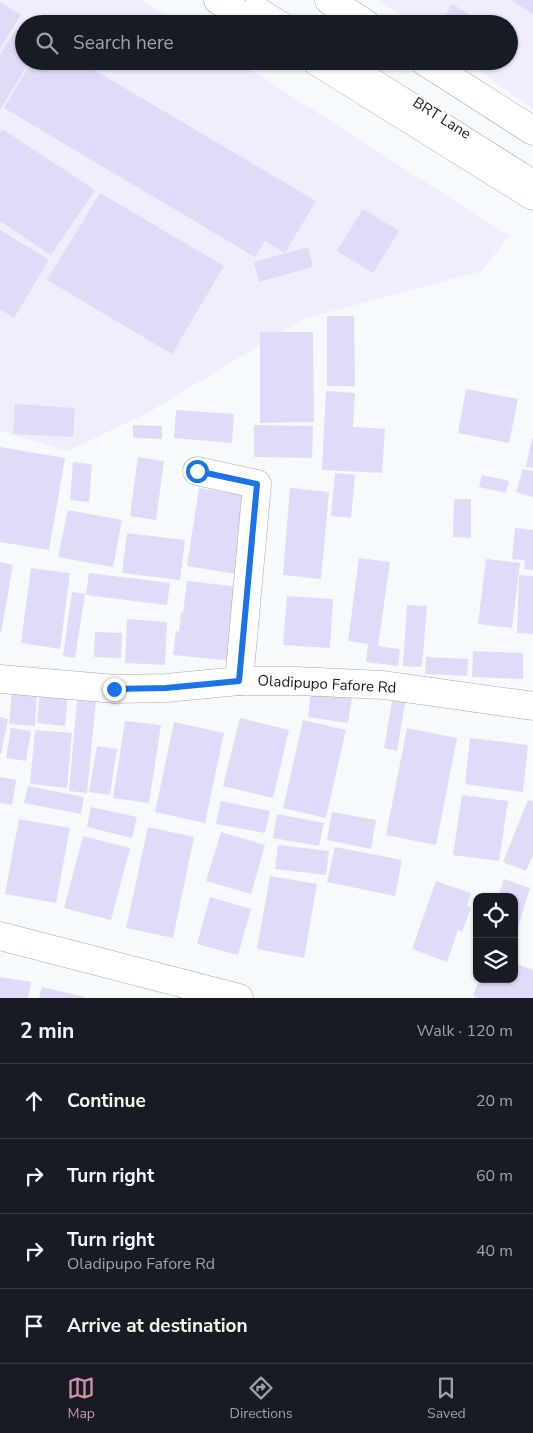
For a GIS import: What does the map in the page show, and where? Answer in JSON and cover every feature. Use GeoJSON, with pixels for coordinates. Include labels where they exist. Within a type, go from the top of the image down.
{"type":"FeatureCollection","features":[{"type":"Feature","properties":{"kind":"main road"},"geometry":{"type":"LineString","coordinates":[[218,0],[242,15]]}},
{"type":"Feature","properties":{"kind":"main road"},"geometry":{"type":"LineString","coordinates":[[329,0],[352,15]]}},
{"type":"Feature","properties":{"kind":"main road"},"geometry":{"type":"LineString","coordinates":[[330,70],[533,196]]}},
{"type":"Feature","properties":{"kind":"main road"},"geometry":{"type":"LineString","coordinates":[[438,70],[533,131]]}},
{"type":"Feature","properties":{"kind":"main road"},"geometry":{"type":"LineString","coordinates":[[197,471],[257,484],[239,681]]}},
{"type":"Feature","properties":{"kind":"main road","name":"Oladipupo Fafore Rd"},"geometry":{"type":"LineString","coordinates":[[0,679],[114,689],[166,688],[239,681],[297,681],[383,685],[533,706]]}},
{"type":"Feature","properties":{"kind":"main road"},"geometry":{"type":"LineString","coordinates":[[0,936],[239,998]]}},
{"type":"Feature","properties":{"kind":"lane"},"geometry":{"type":"LineString","coordinates":[[253,0],[277,15]]}},
{"type":"Feature","properties":{"kind":"lane","name":"BRT Lane"},"geometry":{"type":"LineString","coordinates":[[365,70],[533,176]]}},
{"type":"Feature","properties":{"kind":"shaded area"},"geometry":{"type":"Polygon","coordinates":[[[0,0],[142,0],[165,15],[15,15],[15,70],[251,70],[509,236],[482,271],[303,319],[146,414],[67,451],[0,431],[0,0]]]}},
{"type":"Feature","properties":{"kind":"shaded area"},"geometry":{"type":"Polygon","coordinates":[[[378,0],[533,0],[533,109],[478,70],[518,70],[518,15],[399,15],[378,0]]]}},
{"type":"Feature","properties":{"kind":"building"},"geometry":{"type":"Polygon","coordinates":[[[511,0],[533,0],[533,14],[511,0]]]}},
{"type":"Feature","properties":{"kind":"building"},"geometry":{"type":"Polygon","coordinates":[[[0,2],[21,15],[15,15],[15,24],[0,48],[0,2]]]}},
{"type":"Feature","properties":{"kind":"building"},"geometry":{"type":"Polygon","coordinates":[[[452,4],[471,15],[446,15],[452,4]]]}},
{"type":"Feature","properties":{"kind":"building"},"geometry":{"type":"Polygon","coordinates":[[[15,31],[15,70],[24,70],[0,110],[0,55],[15,31]]]}},
{"type":"Feature","properties":{"kind":"building"},"geometry":{"type":"Polygon","coordinates":[[[27,70],[94,70],[316,201],[285,253],[265,241],[255,257],[4,108],[27,70]]]}},
{"type":"Feature","properties":{"kind":"building"},"geometry":{"type":"Polygon","coordinates":[[[2,129],[95,190],[51,255],[0,221],[0,133],[2,129]]]}},
{"type":"Feature","properties":{"kind":"building"},"geometry":{"type":"Polygon","coordinates":[[[100,193],[224,266],[172,354],[47,280],[100,193]]]}},
{"type":"Feature","properties":{"kind":"building"},"geometry":{"type":"Polygon","coordinates":[[[363,209],[399,231],[373,273],[337,251],[363,209]]]}},
{"type":"Feature","properties":{"kind":"building"},"geometry":{"type":"Polygon","coordinates":[[[0,230],[49,260],[14,318],[0,309],[0,230]]]}},
{"type":"Feature","properties":{"kind":"building"},"geometry":{"type":"Polygon","coordinates":[[[308,247],[313,267],[259,282],[254,262],[308,247]]]}},
{"type":"Feature","properties":{"kind":"building"},"geometry":{"type":"Polygon","coordinates":[[[327,316],[354,316],[355,386],[327,386],[327,316]]]}},
{"type":"Feature","properties":{"kind":"building"},"geometry":{"type":"Polygon","coordinates":[[[260,332],[313,332],[314,422],[260,423],[260,332]]]}},
{"type":"Feature","properties":{"kind":"building"},"geometry":{"type":"Polygon","coordinates":[[[466,389],[518,399],[509,443],[458,433],[466,389]]]}},
{"type":"Feature","properties":{"kind":"building"},"geometry":{"type":"Polygon","coordinates":[[[326,391],[355,393],[353,427],[385,429],[382,473],[322,470],[326,391]]]}},
{"type":"Feature","properties":{"kind":"building"},"geometry":{"type":"Polygon","coordinates":[[[15,404],[75,408],[73,437],[13,434],[15,404]]]}},
{"type":"Feature","properties":{"kind":"building"},"geometry":{"type":"Polygon","coordinates":[[[176,410],[234,414],[232,443],[174,438],[176,410]]]}},
{"type":"Feature","properties":{"kind":"building"},"geometry":{"type":"Polygon","coordinates":[[[133,425],[162,426],[162,439],[133,438],[133,425]]]}},
{"type":"Feature","properties":{"kind":"building"},"geometry":{"type":"Polygon","coordinates":[[[254,425],[313,426],[312,458],[254,457],[254,425]]]}},
{"type":"Feature","properties":{"kind":"building"},"geometry":{"type":"Polygon","coordinates":[[[533,438],[533,468],[526,467],[533,438]]]}},
{"type":"Feature","properties":{"kind":"building"},"geometry":{"type":"Polygon","coordinates":[[[0,447],[65,458],[49,550],[0,542],[0,447]]]}},
{"type":"Feature","properties":{"kind":"building"},"geometry":{"type":"Polygon","coordinates":[[[138,457],[164,461],[156,520],[130,516],[138,457]]]}},
{"type":"Feature","properties":{"kind":"building"},"geometry":{"type":"Polygon","coordinates":[[[73,462],[92,464],[89,502],[70,500],[73,462]]]}},
{"type":"Feature","properties":{"kind":"building"},"geometry":{"type":"Polygon","coordinates":[[[523,469],[533,471],[533,497],[516,492],[523,469]]]}},
{"type":"Feature","properties":{"kind":"building"},"geometry":{"type":"Polygon","coordinates":[[[335,473],[355,475],[351,518],[331,516],[335,473]]]}},
{"type":"Feature","properties":{"kind":"building"},"geometry":{"type":"Polygon","coordinates":[[[482,475],[509,481],[506,493],[479,487],[482,475]]]}},
{"type":"Feature","properties":{"kind":"building"},"geometry":{"type":"Polygon","coordinates":[[[199,488],[249,496],[236,574],[187,566],[199,488]]]}},
{"type":"Feature","properties":{"kind":"building"},"geometry":{"type":"Polygon","coordinates":[[[290,488],[329,492],[321,579],[283,575],[290,488]]]}},
{"type":"Feature","properties":{"kind":"building"},"geometry":{"type":"Polygon","coordinates":[[[454,499],[471,499],[471,538],[453,537],[454,499]]]}},
{"type":"Feature","properties":{"kind":"building"},"geometry":{"type":"Polygon","coordinates":[[[68,510],[122,520],[113,567],[58,557],[68,510]]]}},
{"type":"Feature","properties":{"kind":"building"},"geometry":{"type":"Polygon","coordinates":[[[515,528],[533,530],[533,570],[524,569],[525,560],[512,559],[515,528]]]}},
{"type":"Feature","properties":{"kind":"building"},"geometry":{"type":"Polygon","coordinates":[[[127,533],[185,540],[180,580],[122,573],[127,533]]]}},
{"type":"Feature","properties":{"kind":"building"},"geometry":{"type":"Polygon","coordinates":[[[359,558],[390,562],[378,646],[400,649],[398,666],[366,662],[368,644],[348,641],[359,558]]]}},
{"type":"Feature","properties":{"kind":"building"},"geometry":{"type":"Polygon","coordinates":[[[486,559],[520,563],[512,628],[478,624],[486,559]]]}},
{"type":"Feature","properties":{"kind":"building"},"geometry":{"type":"Polygon","coordinates":[[[0,562],[13,565],[1,633],[0,632],[0,562]]]}},
{"type":"Feature","properties":{"kind":"building"},"geometry":{"type":"Polygon","coordinates":[[[31,568],[70,573],[60,649],[21,643],[31,568]]]}},
{"type":"Feature","properties":{"kind":"building"},"geometry":{"type":"Polygon","coordinates":[[[89,573],[170,583],[167,605],[86,595],[89,573]]]}},
{"type":"Feature","properties":{"kind":"building"},"geometry":{"type":"Polygon","coordinates":[[[519,575],[533,576],[533,634],[517,633],[519,575]]]}},
{"type":"Feature","properties":{"kind":"building"},"geometry":{"type":"Polygon","coordinates":[[[187,581],[241,587],[233,661],[173,655],[176,631],[179,632],[181,613],[183,613],[187,581]]]}},
{"type":"Feature","properties":{"kind":"building"},"geometry":{"type":"Polygon","coordinates":[[[72,592],[85,594],[75,658],[63,656],[72,592]]]}},
{"type":"Feature","properties":{"kind":"building"},"geometry":{"type":"Polygon","coordinates":[[[287,596],[333,599],[330,648],[283,645],[287,596]]]}},
{"type":"Feature","properties":{"kind":"building"},"geometry":{"type":"Polygon","coordinates":[[[407,605],[427,606],[422,667],[403,666],[407,605]]]}},
{"type":"Feature","properties":{"kind":"building"},"geometry":{"type":"Polygon","coordinates":[[[127,619],[167,622],[165,665],[125,663],[127,619]]]}},
{"type":"Feature","properties":{"kind":"building"},"geometry":{"type":"Polygon","coordinates":[[[95,632],[122,633],[121,658],[94,657],[95,632]]]}},
{"type":"Feature","properties":{"kind":"building"},"geometry":{"type":"Polygon","coordinates":[[[473,651],[523,653],[523,679],[472,677],[473,651]]]}},
{"type":"Feature","properties":{"kind":"building"},"geometry":{"type":"Polygon","coordinates":[[[426,657],[468,659],[467,676],[425,674],[426,657]]]}},
{"type":"Feature","properties":{"kind":"building"},"geometry":{"type":"Polygon","coordinates":[[[12,690],[37,692],[35,726],[9,724],[12,690]]]}},
{"type":"Feature","properties":{"kind":"building"},"geometry":{"type":"Polygon","coordinates":[[[40,691],[68,693],[65,726],[37,723],[40,691]]]}},
{"type":"Feature","properties":{"kind":"building"},"geometry":{"type":"Polygon","coordinates":[[[311,692],[352,698],[348,723],[308,717],[311,692]]]}},
{"type":"Feature","properties":{"kind":"building"},"geometry":{"type":"Polygon","coordinates":[[[393,696],[406,698],[397,751],[384,748],[393,696]]]}},
{"type":"Feature","properties":{"kind":"building"},"geometry":{"type":"Polygon","coordinates":[[[77,699],[96,701],[87,793],[69,791],[77,699]]]}},
{"type":"Feature","properties":{"kind":"building"},"geometry":{"type":"Polygon","coordinates":[[[0,717],[8,719],[1,754],[0,754],[0,717]]]}},
{"type":"Feature","properties":{"kind":"building"},"geometry":{"type":"Polygon","coordinates":[[[240,718],[289,730],[273,798],[223,786],[240,718]]]}},
{"type":"Feature","properties":{"kind":"building"},"geometry":{"type":"Polygon","coordinates":[[[303,720],[346,730],[326,818],[283,808],[303,720]]]}},
{"type":"Feature","properties":{"kind":"building"},"geometry":{"type":"Polygon","coordinates":[[[125,721],[161,725],[149,803],[113,798],[125,721]]]}},
{"type":"Feature","properties":{"kind":"building"},"geometry":{"type":"Polygon","coordinates":[[[174,722],[224,733],[205,823],[155,812],[174,722]]]}},
{"type":"Feature","properties":{"kind":"building"},"geometry":{"type":"Polygon","coordinates":[[[11,728],[31,731],[26,761],[6,758],[11,728]]]}},
{"type":"Feature","properties":{"kind":"building"},"geometry":{"type":"Polygon","coordinates":[[[407,728],[457,738],[436,845],[386,835],[407,728]]]}},
{"type":"Feature","properties":{"kind":"building"},"geometry":{"type":"Polygon","coordinates":[[[35,730],[72,733],[67,788],[30,784],[35,730]]]}},
{"type":"Feature","properties":{"kind":"building"},"geometry":{"type":"Polygon","coordinates":[[[470,738],[528,745],[523,792],[465,784],[470,738]]]}},
{"type":"Feature","properties":{"kind":"building"},"geometry":{"type":"Polygon","coordinates":[[[97,746],[117,749],[110,795],[89,792],[97,746]]]}},
{"type":"Feature","properties":{"kind":"building"},"geometry":{"type":"Polygon","coordinates":[[[0,777],[16,780],[12,805],[0,803],[0,777]]]}},
{"type":"Feature","properties":{"kind":"building"},"geometry":{"type":"Polygon","coordinates":[[[28,786],[84,797],[81,814],[24,803],[28,786]]]}},
{"type":"Feature","properties":{"kind":"building"},"geometry":{"type":"Polygon","coordinates":[[[462,795],[508,801],[499,861],[453,855],[462,795]]]}},
{"type":"Feature","properties":{"kind":"building"},"geometry":{"type":"Polygon","coordinates":[[[528,800],[533,801],[533,855],[526,871],[503,862],[528,800]]]}},
{"type":"Feature","properties":{"kind":"building"},"geometry":{"type":"Polygon","coordinates":[[[221,801],[270,811],[265,833],[216,824],[221,801]]]}},
{"type":"Feature","properties":{"kind":"building"},"geometry":{"type":"Polygon","coordinates":[[[91,807],[137,817],[132,838],[87,827],[91,807]]]}},
{"type":"Feature","properties":{"kind":"building"},"geometry":{"type":"Polygon","coordinates":[[[332,812],[376,820],[371,849],[327,840],[332,812]]]}},
{"type":"Feature","properties":{"kind":"building"},"geometry":{"type":"Polygon","coordinates":[[[277,814],[324,823],[319,846],[273,838],[277,814]]]}},
{"type":"Feature","properties":{"kind":"building"},"geometry":{"type":"Polygon","coordinates":[[[19,819],[70,828],[56,903],[5,894],[19,819]]]}},
{"type":"Feature","properties":{"kind":"building"},"geometry":{"type":"Polygon","coordinates":[[[148,827],[194,837],[173,938],[126,928],[148,827]]]}},
{"type":"Feature","properties":{"kind":"building"},"geometry":{"type":"Polygon","coordinates":[[[221,832],[265,845],[251,894],[206,881],[221,832]]]}},
{"type":"Feature","properties":{"kind":"building"},"geometry":{"type":"Polygon","coordinates":[[[83,836],[130,848],[111,920],[64,908],[83,836]]]}},
{"type":"Feature","properties":{"kind":"building"},"geometry":{"type":"Polygon","coordinates":[[[278,845],[329,851],[326,875],[275,869],[278,845]]]}},
{"type":"Feature","properties":{"kind":"building"},"geometry":{"type":"Polygon","coordinates":[[[335,847],[402,860],[395,896],[327,882],[335,847]]]}},
{"type":"Feature","properties":{"kind":"building"},"geometry":{"type":"Polygon","coordinates":[[[270,876],[317,884],[304,958],[257,949],[270,876]]]}},
{"type":"Feature","properties":{"kind":"building"},"geometry":{"type":"Polygon","coordinates":[[[504,879],[530,888],[518,926],[518,893],[499,893],[504,879]]]}},
{"type":"Feature","properties":{"kind":"building"},"geometry":{"type":"Polygon","coordinates":[[[436,881],[471,893],[467,906],[471,908],[462,932],[458,930],[447,962],[412,949],[436,881]]]}},
{"type":"Feature","properties":{"kind":"building"},"geometry":{"type":"Polygon","coordinates":[[[210,897],[251,909],[238,955],[197,944],[210,897]]]}},
{"type":"Feature","properties":{"kind":"building"},"geometry":{"type":"Polygon","coordinates":[[[518,964],[533,970],[533,998],[478,998],[473,996],[478,983],[518,983],[518,964]]]}},
{"type":"Feature","properties":{"kind":"building"},"geometry":{"type":"Polygon","coordinates":[[[0,977],[31,982],[28,998],[0,998],[0,977]]]}},
{"type":"Feature","properties":{"kind":"building"},"geometry":{"type":"Polygon","coordinates":[[[42,987],[85,997],[85,998],[39,998],[42,987]]]}},
{"type":"Feature","properties":{"kind":"route"},"geometry":{"type":"LineString","coordinates":[[114,689],[166,688],[239,681],[257,484],[197,471]]}}]}
